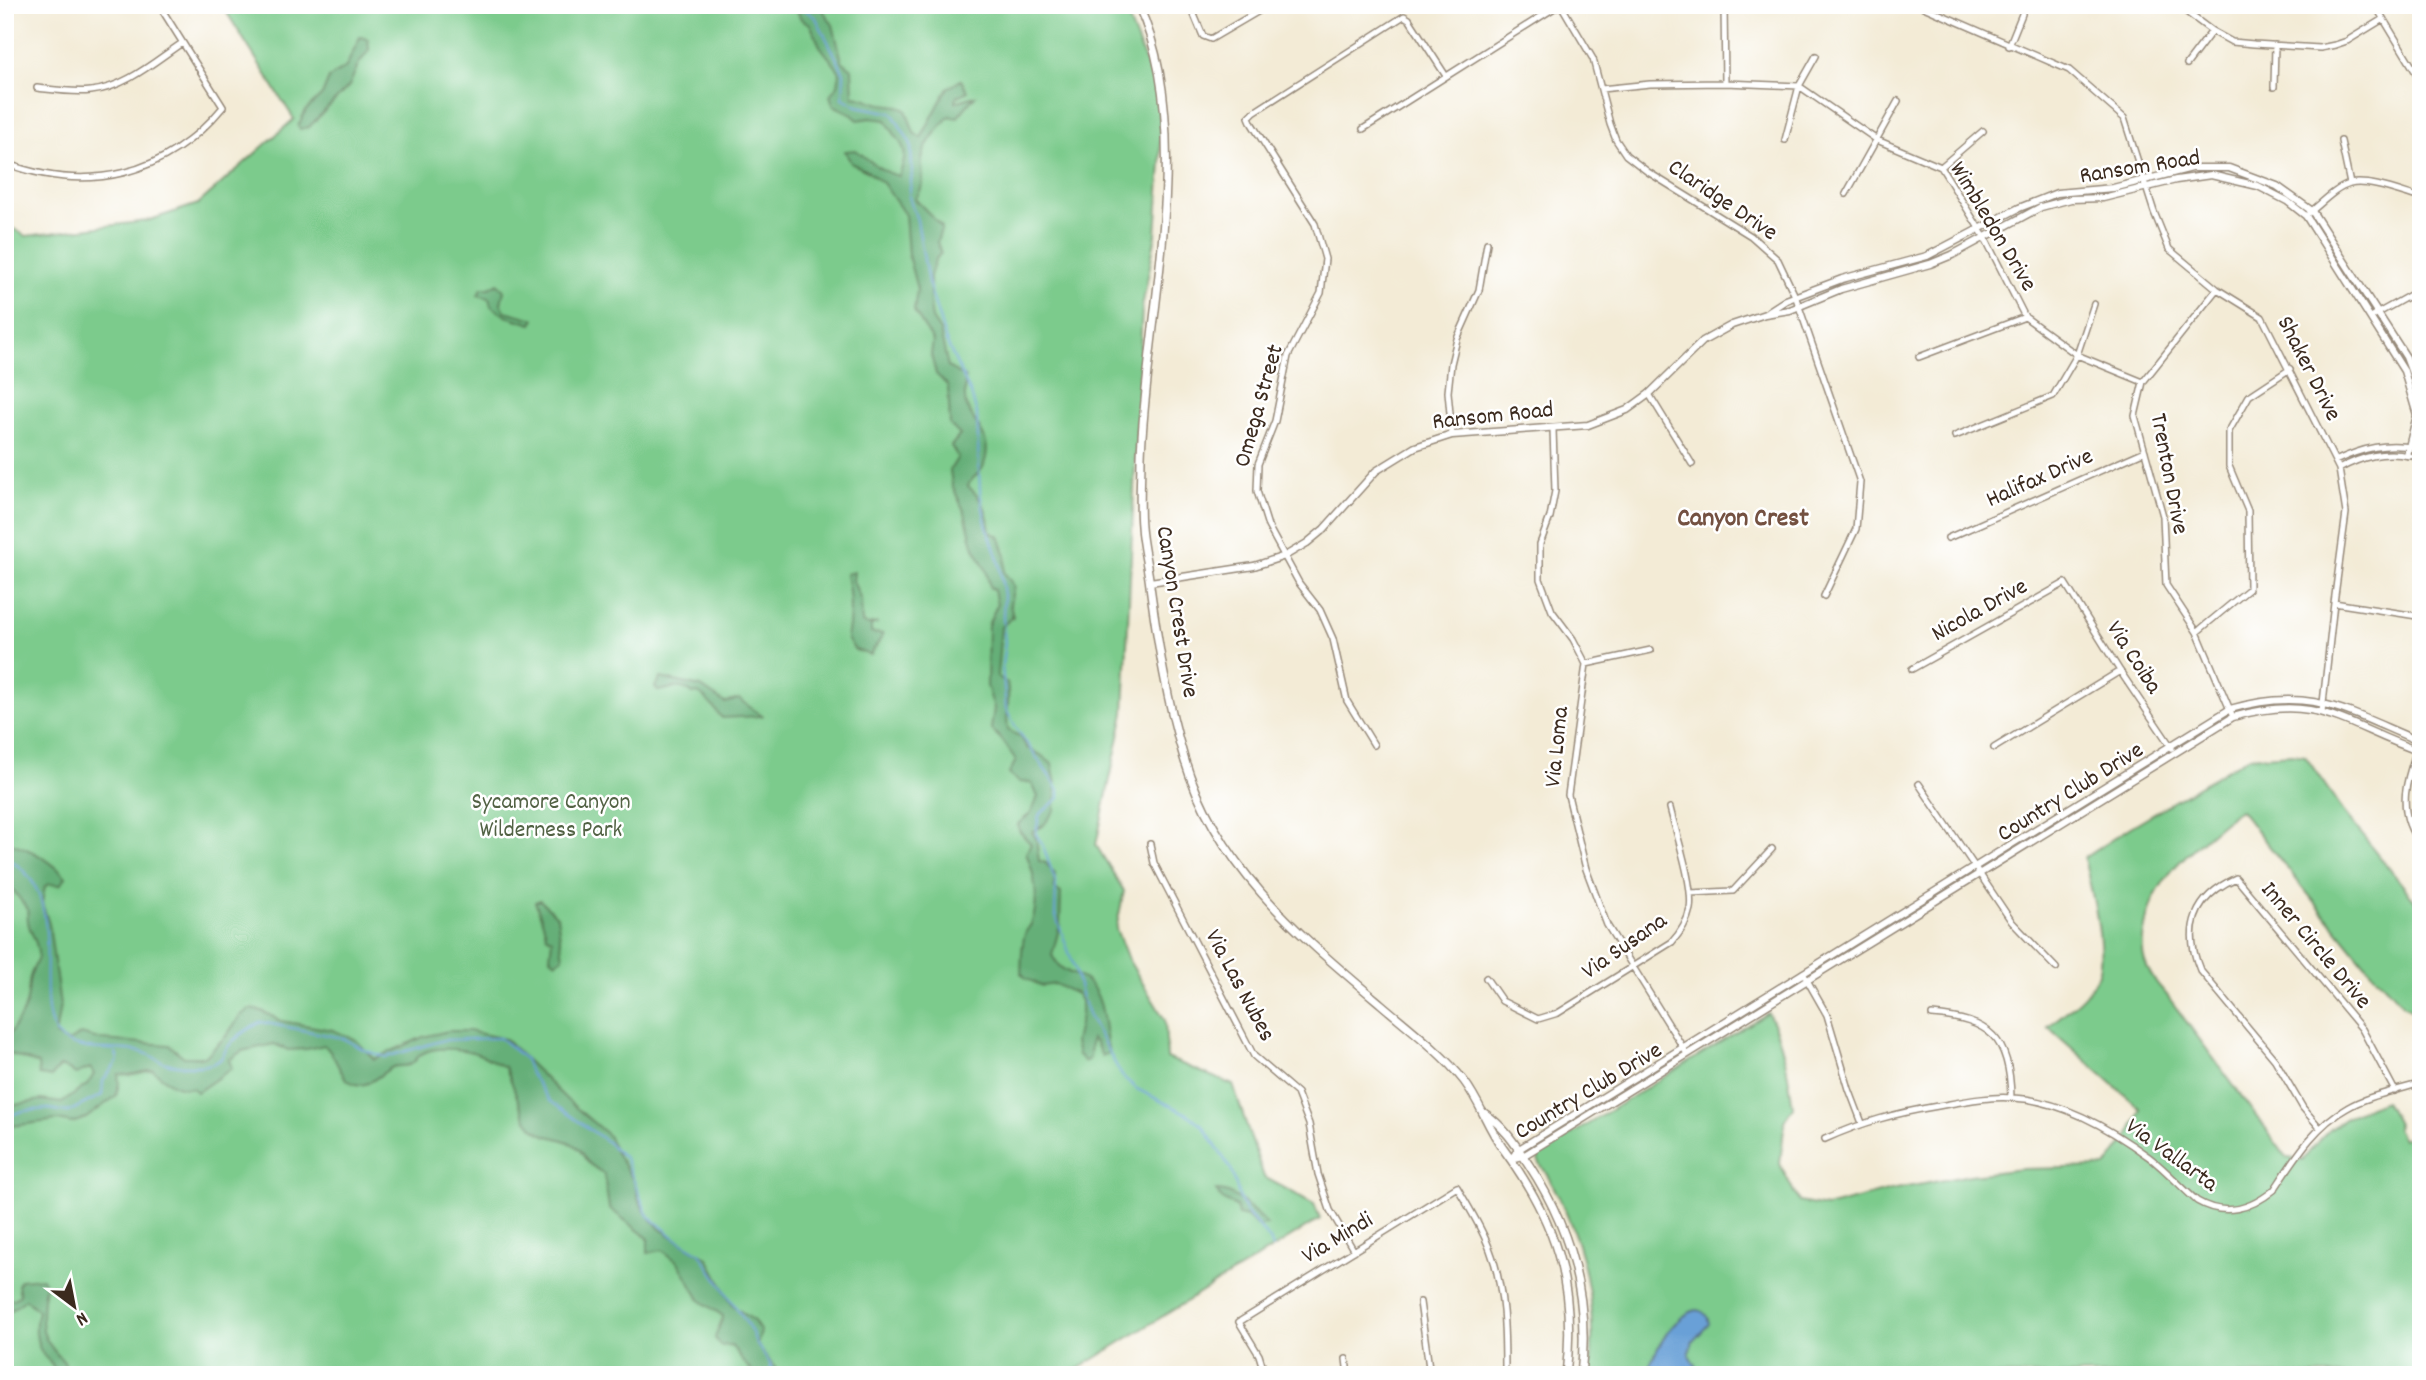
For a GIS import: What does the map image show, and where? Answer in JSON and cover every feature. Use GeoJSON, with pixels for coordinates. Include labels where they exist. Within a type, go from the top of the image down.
{"type":"FeatureCollection","features":[{"type":"Feature","properties":{"kind":"main road","name":"Canyon Crest Drive"},"geometry":{"type":"LineString","coordinates":[[1138,5],[1153,49],[1164,96],[1165,163],[1163,218],[1141,454],[1141,527],[1161,663],[1185,761],[1216,831],[1264,898],[1289,924],[1428,1044],[1464,1081],[1483,1112],[1488,1127],[1544,1213],[1565,1280],[1569,1318],[1566,1375]]}},
{"type":"Feature","properties":{"kind":"main road","name":"Canyon Crest Drive"},"geometry":{"type":"LineString","coordinates":[[1483,1112],[1501,1124],[1556,1210],[1579,1281],[1584,1330],[1581,1375]]}},
{"type":"Feature","properties":{"kind":"street"},"geometry":{"type":"LineString","coordinates":[[5,163],[53,177],[83,179],[110,176],[147,166],[167,156],[205,128],[223,107],[159,5]]}},
{"type":"Feature","properties":{"kind":"street"},"geometry":{"type":"LineString","coordinates":[[1190,5],[1203,36],[1211,39],[1269,5]]}},
{"type":"Feature","properties":{"kind":"street"},"geometry":{"type":"LineString","coordinates":[[1363,129],[1560,5]]}},
{"type":"Feature","properties":{"kind":"street","name":"Claridge Drive"},"geometry":{"type":"LineString","coordinates":[[1560,5],[1593,59],[1613,132],[1626,155],[1648,173],[1751,236],[1778,260],[1800,305],[1860,482],[1856,528],[1824,596]]}},
{"type":"Feature","properties":{"kind":"street"},"geometry":{"type":"LineString","coordinates":[[1724,5],[1725,83]]}},
{"type":"Feature","properties":{"kind":"street","name":"Shaker Drive"},"geometry":{"type":"LineString","coordinates":[[1919,5],[2069,70],[2123,118],[2169,249],[2217,289],[2262,317],[2339,468],[2346,513],[2322,712]]}},
{"type":"Feature","properties":{"kind":"street"},"geometry":{"type":"LineString","coordinates":[[2009,46],[2022,14],[2022,5]]}},
{"type":"Feature","properties":{"kind":"street"},"geometry":{"type":"LineString","coordinates":[[2177,5],[2232,42],[2320,48],[2347,41],[2383,19]]}},
{"type":"Feature","properties":{"kind":"street"},"geometry":{"type":"LineString","coordinates":[[2375,5],[2421,81]]}},
{"type":"Feature","properties":{"kind":"street","name":"Omega Street"},"geometry":{"type":"LineString","coordinates":[[1374,746],[1347,701],[1333,639],[1320,610],[1299,583],[1260,506],[1257,470],[1275,421],[1288,356],[1320,297],[1325,259],[1314,224],[1250,117],[1406,16],[1446,76]]}},
{"type":"Feature","properties":{"kind":"street"},"geometry":{"type":"LineString","coordinates":[[2187,64],[2212,31]]}},
{"type":"Feature","properties":{"kind":"street"},"geometry":{"type":"LineString","coordinates":[[37,88],[78,92],[112,86],[130,78],[183,43]]}},
{"type":"Feature","properties":{"kind":"street"},"geometry":{"type":"LineString","coordinates":[[2274,87],[2276,45]]}},
{"type":"Feature","properties":{"kind":"street"},"geometry":{"type":"LineString","coordinates":[[1785,140],[1799,86],[1816,56]]}},
{"type":"Feature","properties":{"kind":"street"},"geometry":{"type":"LineString","coordinates":[[1601,89],[1650,84],[1799,86]]}},
{"type":"Feature","properties":{"kind":"street","name":"Wimbledon Drive"},"geometry":{"type":"LineString","coordinates":[[1799,86],[1877,140],[1941,167],[1980,229],[2025,317],[2077,355],[2143,382]]}},
{"type":"Feature","properties":{"kind":"street"},"geometry":{"type":"LineString","coordinates":[[1846,194],[1898,101]]}},
{"type":"Feature","properties":{"kind":"street"},"geometry":{"type":"LineString","coordinates":[[1941,167],[1983,131]]}},
{"type":"Feature","properties":{"kind":"street"},"geometry":{"type":"LineString","coordinates":[[2341,141],[2350,184]]}},
{"type":"Feature","properties":{"kind":"street","name":"Ransom Road"},"geometry":{"type":"LineString","coordinates":[[1150,582],[1254,566],[1285,556],[1318,534],[1361,485],[1383,465],[1415,447],[1452,435],[1588,425],[1627,410],[1649,394],[1703,341],[1732,325],[1765,314],[1790,310],[1841,289],[1930,264],[2041,207],[2071,199],[2103,198],[2192,168],[2229,168],[2277,186],[2312,211],[2406,357],[2416,387],[2414,457]]}},
{"type":"Feature","properties":{"kind":"street","name":"Ransom Road"},"geometry":{"type":"LineString","coordinates":[[1765,314],[1786,300],[1842,279],[1927,256],[2037,199],[2057,193],[2101,190],[2194,176],[2227,177],[2273,192],[2306,216],[2421,397]]}},
{"type":"Feature","properties":{"kind":"street"},"geometry":{"type":"LineString","coordinates":[[2306,216],[2329,196],[2350,184],[2368,184],[2421,198]]}},
{"type":"Feature","properties":{"kind":"street"},"geometry":{"type":"LineString","coordinates":[[1452,435],[1448,392],[1451,363],[1457,339],[1479,290],[1487,243]]}},
{"type":"Feature","properties":{"kind":"street","name":"Trenton Drive"},"geometry":{"type":"LineString","coordinates":[[2217,289],[2143,382],[2135,416],[2163,516],[2166,585],[2197,632],[2232,713]]}},
{"type":"Feature","properties":{"kind":"street"},"geometry":{"type":"LineString","coordinates":[[2371,317],[2414,293]]}},
{"type":"Feature","properties":{"kind":"street"},"geometry":{"type":"LineString","coordinates":[[1955,436],[2053,396],[2077,355],[2094,304]]}},
{"type":"Feature","properties":{"kind":"street"},"geometry":{"type":"LineString","coordinates":[[1919,357],[2025,317]]}},
{"type":"Feature","properties":{"kind":"street"},"geometry":{"type":"LineString","coordinates":[[2197,632],[2249,589],[2248,511],[2229,466],[2230,431],[2249,396],[2290,369]]}},
{"type":"Feature","properties":{"kind":"street"},"geometry":{"type":"LineString","coordinates":[[1649,394],[1692,464]]}},
{"type":"Feature","properties":{"kind":"street"},"geometry":{"type":"LineString","coordinates":[[1553,429],[1555,491],[1550,517],[1540,544],[1540,579],[1552,611],[1573,639],[1586,664],[1651,650]]}},
{"type":"Feature","properties":{"kind":"street"},"geometry":{"type":"LineString","coordinates":[[2335,461],[2368,448],[2391,444],[2415,448]]}},
{"type":"Feature","properties":{"kind":"street","name":"Halifax Drive"},"geometry":{"type":"LineString","coordinates":[[1948,538],[2145,450]]}},
{"type":"Feature","properties":{"kind":"street"},"geometry":{"type":"LineString","coordinates":[[2339,468],[2370,455],[2392,453],[2414,457]]}},
{"type":"Feature","properties":{"kind":"street","name":"Nicola Drive"},"geometry":{"type":"LineString","coordinates":[[1912,669],[2065,583]]}},
{"type":"Feature","properties":{"kind":"street","name":"Via Coiba"},"geometry":{"type":"LineString","coordinates":[[2065,583],[2172,748]]}},
{"type":"Feature","properties":{"kind":"street"},"geometry":{"type":"LineString","coordinates":[[2334,603],[2419,617],[2421,606]]}},
{"type":"Feature","properties":{"kind":"street","name":"Via Loma"},"geometry":{"type":"LineString","coordinates":[[1586,664],[1568,794],[1586,869],[1607,925],[1685,1051]]}},
{"type":"Feature","properties":{"kind":"street"},"geometry":{"type":"LineString","coordinates":[[1994,748],[2120,671]]}},
{"type":"Feature","properties":{"kind":"street","name":"Country Club Drive"},"geometry":{"type":"LineString","coordinates":[[1511,1159],[1685,1051],[1807,980],[1977,870],[2232,713],[2269,699],[2325,702],[2421,742]]}},
{"type":"Feature","properties":{"kind":"street","name":"Country Club Drive"},"geometry":{"type":"LineString","coordinates":[[2232,713],[2286,707],[2322,712],[2419,751]]}},
{"type":"Feature","properties":{"kind":"street"},"geometry":{"type":"LineString","coordinates":[[2421,742],[2407,776],[2404,793],[2409,824],[2421,845]]}},
{"type":"Feature","properties":{"kind":"street"},"geometry":{"type":"LineString","coordinates":[[1919,784],[2012,922],[2056,968]]}},
{"type":"Feature","properties":{"kind":"street","name":"Via Susana"},"geometry":{"type":"LineString","coordinates":[[1486,978],[1502,1001],[1538,1019],[1558,1013],[1672,942],[1684,928],[1690,909],[1690,894],[1671,808]]}},
{"type":"Feature","properties":{"kind":"street","name":"Via Las Nubes"},"geometry":{"type":"LineString","coordinates":[[1150,844],[1154,863],[1254,1056],[1297,1093],[1309,1124],[1318,1174],[1330,1210],[1354,1251]]}},
{"type":"Feature","properties":{"kind":"street"},"geometry":{"type":"LineString","coordinates":[[1690,894],[1733,891],[1772,849]]}},
{"type":"Feature","properties":{"kind":"street","name":"Country Club Drive"},"geometry":{"type":"LineString","coordinates":[[1685,1051],[1803,972],[1977,870]]}},
{"type":"Feature","properties":{"kind":"street","name":"Inner Circle Drive"},"geometry":{"type":"LineString","coordinates":[[2319,1128],[2303,1108],[2275,1060],[2200,970],[2193,953],[2192,932],[2196,914],[2207,898],[2224,883],[2236,878],[2362,1030],[2395,1091]]}},
{"type":"Feature","properties":{"kind":"street"},"geometry":{"type":"LineString","coordinates":[[1803,972],[1827,1015],[1862,1123]]}},
{"type":"Feature","properties":{"kind":"street"},"geometry":{"type":"LineString","coordinates":[[1931,1015],[1968,1019],[1993,1035],[2008,1062],[2011,1098]]}},
{"type":"Feature","properties":{"kind":"street","name":"Via Vallarta"},"geometry":{"type":"LineString","coordinates":[[1825,1139],[1887,1115],[2011,1098],[2036,1101],[2076,1115],[2120,1138],[2150,1158],[2198,1202],[2216,1209],[2228,1210],[2255,1203],[2266,1196],[2319,1128],[2355,1104],[2421,1083]]}},
{"type":"Feature","properties":{"kind":"street","name":"Via Mindi"},"geometry":{"type":"LineString","coordinates":[[1265,1375],[1259,1355],[1239,1322],[1457,1187],[1478,1222],[1491,1252],[1506,1330],[1505,1375]]}},
{"type":"Feature","properties":{"kind":"street"},"geometry":{"type":"LineString","coordinates":[[1420,1302],[1430,1375]]}},
{"type":"Feature","properties":{"kind":"street"},"geometry":{"type":"LineString","coordinates":[[1346,1359],[1348,1375]]}},
{"type":"Feature","properties":{"kind":"green space","name":"Sycamore Canyon Wilderness Park"},"geometry":{"type":"Polygon","coordinates":[[[222,5],[1123,5],[1159,96],[1161,164],[1156,234],[1142,308],[1124,713],[1096,845],[1124,891],[1116,929],[1128,959],[1165,1020],[1167,1058],[1233,1085],[1264,1177],[1314,1204],[1320,1219],[1068,1375],[5,1375],[5,224],[26,236],[147,221],[198,204],[294,119],[222,5]]]}},
{"type":"Feature","properties":{"kind":"green space"},"geometry":{"type":"Polygon","coordinates":[[[794,5],[822,9],[833,25],[842,61],[852,69],[853,96],[906,110],[914,133],[921,138],[947,89],[961,80],[968,91],[956,97],[955,102],[975,96],[957,118],[949,116],[927,145],[922,160],[922,186],[915,199],[942,227],[937,242],[941,253],[935,260],[930,276],[932,319],[940,331],[948,367],[965,377],[966,405],[987,447],[983,468],[968,486],[984,506],[990,532],[999,536],[1006,556],[1004,572],[1014,586],[1010,604],[1013,617],[1001,627],[997,676],[1007,683],[1008,730],[1021,737],[1027,748],[1052,764],[1056,784],[1055,810],[1043,826],[1032,832],[1036,838],[1039,861],[1046,863],[1055,874],[1054,888],[1061,893],[1060,925],[1052,955],[1066,971],[1088,982],[1097,995],[1102,1011],[1109,1053],[1102,1056],[1091,1039],[1090,1058],[1085,1062],[1078,1055],[1075,1042],[1081,1015],[1081,1001],[1077,994],[1055,984],[1042,986],[1021,973],[1022,948],[1034,915],[1036,897],[1026,853],[1031,844],[1019,831],[1018,824],[1030,814],[1038,797],[1032,783],[1019,782],[1009,774],[1016,760],[991,729],[994,708],[987,686],[988,625],[997,605],[994,590],[990,588],[986,570],[973,545],[965,513],[952,485],[950,470],[958,457],[951,446],[960,435],[950,425],[948,386],[936,374],[931,355],[933,341],[914,311],[917,289],[908,255],[905,215],[883,183],[851,163],[845,151],[856,150],[882,169],[899,176],[904,151],[886,120],[858,120],[833,105],[830,95],[838,85],[840,72],[820,46],[810,24],[801,19],[794,5]]]}},
{"type":"Feature","properties":{"kind":"green space"},"geometry":{"type":"Polygon","coordinates":[[[360,37],[368,39],[369,50],[358,65],[349,86],[309,127],[300,129],[298,126],[306,110],[322,95],[329,78],[346,67],[360,37]]]}},
{"type":"Feature","properties":{"kind":"green space"},"geometry":{"type":"Polygon","coordinates":[[[498,283],[504,291],[501,303],[505,311],[535,319],[532,324],[506,316],[491,306],[489,298],[478,295],[482,288],[498,283]]]}},
{"type":"Feature","properties":{"kind":"green space"},"geometry":{"type":"Polygon","coordinates":[[[854,572],[853,581],[861,600],[862,623],[878,623],[871,625],[871,633],[883,634],[871,655],[855,650],[847,639],[850,607],[846,574],[854,572]]]}},
{"type":"Feature","properties":{"kind":"green space"},"geometry":{"type":"Polygon","coordinates":[[[661,678],[701,687],[725,703],[739,699],[762,716],[722,718],[698,693],[693,694],[680,688],[658,691],[655,687],[661,678]]]}},
{"type":"Feature","properties":{"kind":"green space"},"geometry":{"type":"Polygon","coordinates":[[[2292,754],[2305,756],[2343,811],[2421,908],[2421,1015],[2403,1005],[2364,963],[2240,810],[2181,860],[2160,888],[2146,922],[2143,953],[2152,977],[2287,1158],[2303,1160],[2338,1123],[2385,1101],[2402,1139],[2421,1131],[2421,1375],[1590,1375],[1592,1318],[1583,1263],[1565,1210],[1538,1160],[1538,1155],[1768,1013],[1782,1047],[1793,1107],[1785,1119],[1780,1164],[1799,1202],[1826,1207],[1891,1190],[1970,1175],[2022,1169],[2106,1167],[2129,1135],[2141,1109],[2048,1027],[2088,991],[2100,965],[2097,918],[2084,858],[2248,757],[2292,754]]]}},
{"type":"Feature","properties":{"kind":"green space"},"geometry":{"type":"Polygon","coordinates":[[[5,841],[38,855],[66,877],[60,885],[45,886],[42,903],[49,924],[60,1005],[55,1036],[68,1042],[81,1034],[102,1040],[169,1045],[184,1057],[205,1057],[226,1036],[241,1015],[250,1009],[262,1011],[281,1021],[333,1030],[356,1040],[374,1059],[423,1037],[448,1031],[469,1031],[505,1039],[567,1100],[608,1135],[635,1183],[644,1210],[660,1229],[708,1258],[733,1306],[753,1320],[761,1332],[757,1345],[781,1375],[754,1375],[731,1345],[720,1346],[715,1338],[723,1316],[701,1301],[678,1262],[662,1250],[648,1253],[648,1238],[609,1208],[604,1174],[588,1162],[577,1147],[544,1135],[532,1126],[523,1112],[505,1067],[475,1053],[451,1049],[427,1051],[411,1064],[393,1067],[362,1085],[345,1078],[324,1045],[288,1050],[274,1044],[242,1051],[229,1060],[232,1068],[197,1092],[192,1088],[171,1083],[153,1070],[129,1075],[118,1074],[116,1096],[86,1118],[72,1123],[58,1120],[12,1126],[8,1115],[9,1106],[41,1100],[62,1103],[88,1084],[94,1074],[90,1068],[76,1074],[61,1066],[51,1077],[39,1075],[38,1064],[5,1052],[8,1039],[26,1004],[38,950],[28,924],[28,910],[5,879],[5,841]]]}},
{"type":"Feature","properties":{"kind":"green space"},"geometry":{"type":"Polygon","coordinates":[[[540,900],[557,916],[563,957],[556,962],[550,957],[552,939],[546,935],[535,902],[540,900]]]}},
{"type":"Feature","properties":{"kind":"green space"},"geometry":{"type":"Polygon","coordinates":[[[1216,1191],[1237,1198],[1267,1225],[1258,1227],[1247,1217],[1238,1215],[1236,1206],[1223,1200],[1216,1191]]]}},
{"type":"Feature","properties":{"kind":"green space"},"geometry":{"type":"Polygon","coordinates":[[[42,1278],[45,1286],[42,1310],[44,1334],[51,1348],[65,1363],[63,1375],[49,1375],[54,1369],[41,1351],[37,1340],[38,1311],[26,1299],[5,1315],[5,1299],[14,1299],[20,1295],[20,1280],[42,1278]]]}},
{"type":"Feature","properties":{"kind":"water"},"geometry":{"type":"Polygon","coordinates":[[[1696,1310],[1706,1314],[1709,1324],[1693,1341],[1689,1355],[1701,1375],[1646,1375],[1659,1346],[1671,1328],[1678,1320],[1696,1310]]]}},
{"type":"Feature","properties":{"kind":"waterway"},"geometry":{"type":"LineString","coordinates":[[802,5],[816,18],[844,73],[843,98],[857,106],[892,113],[911,144],[909,197],[917,220],[928,282],[946,341],[971,394],[977,414],[980,492],[986,524],[999,562],[1004,595],[1005,643],[1002,665],[1006,709],[1059,790],[1059,798],[1039,815],[1036,834],[1056,883],[1055,914],[1075,969],[1082,998],[1122,1076],[1137,1089],[1189,1115],[1203,1126],[1232,1171],[1246,1212],[1270,1240],[1273,1248]]}},
{"type":"Feature","properties":{"kind":"waterway"},"geometry":{"type":"LineString","coordinates":[[5,858],[27,874],[40,897],[47,952],[47,1005],[52,1026],[63,1040],[72,1044],[133,1050],[166,1063],[197,1066],[209,1065],[219,1060],[234,1040],[261,1022],[342,1038],[386,1057],[444,1040],[500,1038],[525,1059],[530,1073],[550,1101],[625,1158],[647,1214],[675,1238],[700,1253],[751,1330],[757,1345],[770,1363],[773,1375]]}},
{"type":"Feature","properties":{"kind":"waterway"},"geometry":{"type":"LineString","coordinates":[[5,1117],[23,1111],[49,1109],[68,1112],[102,1095],[103,1081],[118,1061],[116,1053]]}},
{"type":"Feature","properties":{"kind":"district","name":"Canyon Crest"},"geometry":{"type":"Point","coordinates":[1743,519]}}]}
